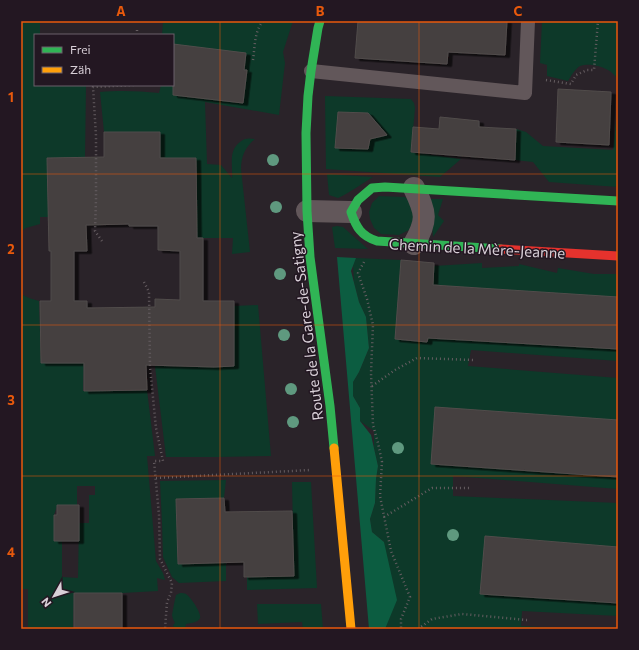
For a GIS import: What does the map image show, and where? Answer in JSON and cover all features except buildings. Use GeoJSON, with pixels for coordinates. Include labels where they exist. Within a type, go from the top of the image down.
{"type":"FeatureCollection","features":[{"type":"Feature","properties":{"kind":"street","name":"Route de la Gare-de-Satigny"},"geometry":{"type":"LineString","coordinates":[[320,21],[308,96],[306,133],[307,211],[310,257],[330,406],[351,629]]}},
{"type":"Feature","properties":{"kind":"street"},"geometry":{"type":"LineString","coordinates":[[307,211],[351,212],[358,200],[372,188],[385,186],[618,201]]}},
{"type":"Feature","properties":{"kind":"street"},"geometry":{"type":"LineString","coordinates":[[414,188],[424,211],[424,221],[421,231],[414,244]]}},
{"type":"Feature","properties":{"kind":"street","name":"Chemin de la Mère-Jeanne"},"geometry":{"type":"LineString","coordinates":[[351,212],[354,221],[360,230],[367,237],[377,242],[618,256]]}},
{"type":"Feature","properties":{"kind":"lane"},"geometry":{"type":"LineString","coordinates":[[311,71],[525,92],[528,21]]}},
{"type":"Feature","properties":{"kind":"path"},"geometry":{"type":"LineString","coordinates":[[254,60],[255,40],[260,25],[263,21]]}},
{"type":"Feature","properties":{"kind":"path"},"geometry":{"type":"LineString","coordinates":[[526,76],[571,84],[576,75],[587,70],[594,70],[598,21]]}},
{"type":"Feature","properties":{"kind":"path"},"geometry":{"type":"LineString","coordinates":[[137,27],[137,34]]}},
{"type":"Feature","properties":{"kind":"path"},"geometry":{"type":"LineString","coordinates":[[102,241],[95,231],[96,136],[93,87],[114,86]]}},
{"type":"Feature","properties":{"kind":"path"},"geometry":{"type":"LineString","coordinates":[[377,242],[358,274],[367,300],[372,325],[372,425],[382,462],[380,496],[391,551],[410,598],[401,620],[401,629]]}},
{"type":"Feature","properties":{"kind":"path"},"geometry":{"type":"LineString","coordinates":[[144,282],[149,292],[151,375],[156,428],[163,461],[154,461],[159,515],[160,559],[172,583],[167,602],[165,629]]}},
{"type":"Feature","properties":{"kind":"path"},"geometry":{"type":"LineString","coordinates":[[372,386],[395,370],[418,358],[474,360]]}},
{"type":"Feature","properties":{"kind":"path"},"geometry":{"type":"LineString","coordinates":[[156,478],[316,470]]}},
{"type":"Feature","properties":{"kind":"path"},"geometry":{"type":"LineString","coordinates":[[384,517],[432,488],[470,488]]}},
{"type":"Feature","properties":{"kind":"path"},"geometry":{"type":"LineString","coordinates":[[418,629],[432,619],[462,614],[527,620]]}},
{"type":"Feature","properties":{"kind":"green space"},"geometry":{"type":"Polygon","coordinates":[[[21,21],[40,21],[40,34],[34,34],[34,86],[86,86],[85,157],[48,217],[40,217],[40,224],[26,228],[21,232],[21,21]]]}},
{"type":"Feature","properties":{"kind":"green space"},"geometry":{"type":"Polygon","coordinates":[[[163,21],[293,21],[283,52],[285,63],[279,115],[205,102],[207,164],[221,165],[232,178],[232,154],[236,146],[243,140],[249,138],[255,139],[246,149],[241,165],[250,252],[232,254],[233,238],[197,238],[196,158],[160,158],[160,132],[104,132],[100,92],[130,91],[159,93],[161,86],[174,86],[174,34],[162,34],[163,21]]]}},
{"type":"Feature","properties":{"kind":"green space"},"geometry":{"type":"Polygon","coordinates":[[[542,21],[618,21],[618,79],[608,70],[591,65],[580,66],[568,81],[547,76],[547,65],[540,63],[542,21]]]}},
{"type":"Feature","properties":{"kind":"green space"},"geometry":{"type":"Polygon","coordinates":[[[325,96],[411,99],[415,108],[411,152],[461,159],[440,177],[326,169],[325,96]]]}},
{"type":"Feature","properties":{"kind":"green space"},"geometry":{"type":"Polygon","coordinates":[[[618,101],[618,187],[549,182],[533,162],[515,160],[516,129],[526,132],[543,146],[613,150],[618,101]]]}},
{"type":"Feature","properties":{"kind":"green space"},"geometry":{"type":"Polygon","coordinates":[[[327,174],[373,177],[352,191],[338,198],[329,195],[327,174]]]}},
{"type":"Feature","properties":{"kind":"green space"},"geometry":{"type":"Polygon","coordinates":[[[379,196],[405,197],[410,202],[413,210],[413,221],[409,230],[399,235],[381,234],[374,228],[369,212],[372,203],[379,196]]]}},
{"type":"Feature","properties":{"kind":"green space"},"geometry":{"type":"Polygon","coordinates":[[[430,199],[443,199],[438,215],[444,221],[433,237],[430,199]]]}},
{"type":"Feature","properties":{"kind":"green space"},"geometry":{"type":"Polygon","coordinates":[[[332,227],[343,227],[368,249],[335,248],[332,227]]]}},
{"type":"Feature","properties":{"kind":"green space"},"geometry":{"type":"Polygon","coordinates":[[[337,257],[356,258],[351,271],[359,302],[366,317],[369,348],[353,382],[353,396],[360,408],[360,421],[371,435],[378,466],[375,503],[370,519],[372,532],[384,542],[397,600],[385,629],[369,629],[337,257]]]}},
{"type":"Feature","properties":{"kind":"green space"},"geometry":{"type":"Polygon","coordinates":[[[356,258],[401,260],[395,339],[427,342],[434,266],[482,263],[482,268],[519,266],[519,264],[557,273],[558,268],[594,274],[618,274],[618,361],[471,350],[468,366],[618,378],[618,489],[453,476],[453,496],[618,503],[618,616],[522,611],[521,626],[575,629],[385,629],[388,619],[384,542],[372,532],[370,519],[375,503],[378,466],[374,448],[374,431],[360,421],[360,408],[353,396],[353,382],[369,348],[366,317],[359,302],[354,282],[353,265],[356,258]]]}},
{"type":"Feature","properties":{"kind":"green space"},"geometry":{"type":"Polygon","coordinates":[[[21,294],[39,301],[41,363],[84,363],[83,391],[147,390],[155,456],[147,456],[156,561],[165,580],[157,578],[158,591],[74,593],[73,629],[28,629],[28,589],[21,589],[21,294]],[[77,486],[77,505],[57,506],[54,515],[54,541],[62,541],[62,577],[78,578],[79,523],[89,523],[89,495],[95,495],[95,486],[77,486]]]}},
{"type":"Feature","properties":{"kind":"green space"},"geometry":{"type":"Polygon","coordinates":[[[258,305],[271,456],[166,457],[155,366],[234,366],[234,306],[258,305]]]}},
{"type":"Feature","properties":{"kind":"green space"},"geometry":{"type":"Polygon","coordinates":[[[226,480],[224,498],[176,499],[178,564],[226,563],[226,581],[179,583],[172,577],[163,557],[160,481],[226,480]]]}},
{"type":"Feature","properties":{"kind":"green space"},"geometry":{"type":"Polygon","coordinates":[[[292,482],[311,482],[317,588],[247,590],[247,577],[294,576],[292,482]]]}},
{"type":"Feature","properties":{"kind":"green space"},"geometry":{"type":"Polygon","coordinates":[[[180,593],[186,594],[191,598],[198,609],[200,618],[196,622],[186,624],[185,629],[172,629],[174,628],[173,625],[175,623],[172,615],[176,595],[180,593]]]}},
{"type":"Feature","properties":{"kind":"green space"},"geometry":{"type":"Polygon","coordinates":[[[257,604],[321,604],[323,629],[303,629],[302,622],[258,624],[257,604]]]}},
{"type":"Feature","properties":{"kind":"traffic: fast"},"geometry":{"type":"LineString","coordinates":[[320,21],[308,96],[306,133],[307,211],[310,257],[330,406],[334,448]]}},
{"type":"Feature","properties":{"kind":"traffic: fast"},"geometry":{"type":"LineString","coordinates":[[501,249],[377,241],[363,234],[355,222],[351,212],[358,200],[372,188],[385,187],[618,201]]}},
{"type":"Feature","properties":{"kind":"traffic: slow"},"geometry":{"type":"LineString","coordinates":[[334,448],[351,629]]}},
{"type":"Feature","properties":{"kind":"traffic: jam"},"geometry":{"type":"LineString","coordinates":[[501,249],[618,256]]}}]}
